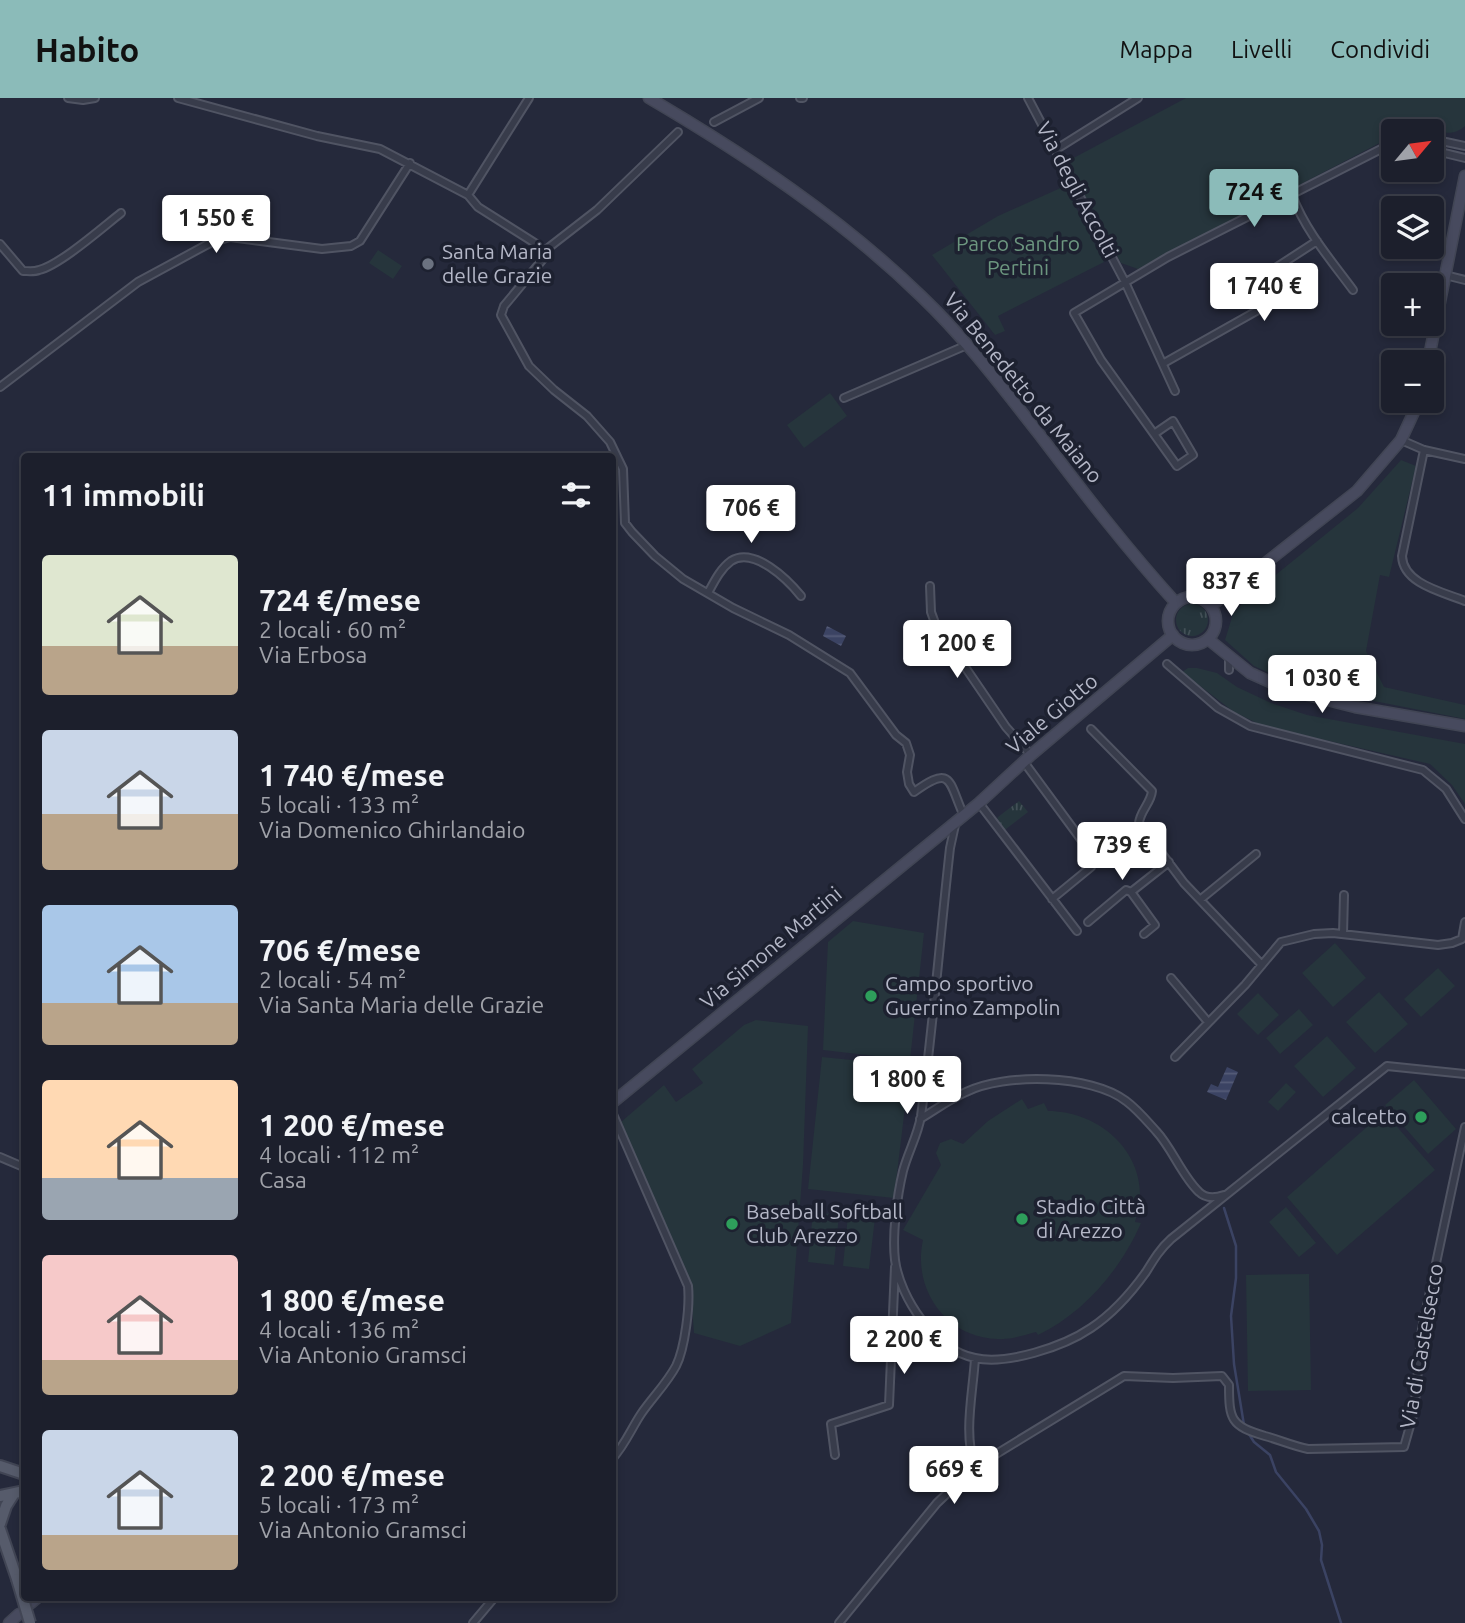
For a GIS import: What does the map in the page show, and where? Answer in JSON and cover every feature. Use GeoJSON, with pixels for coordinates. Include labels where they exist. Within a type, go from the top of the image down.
{"type":"FeatureCollection","features":[{"type":"Feature","properties":{"kind":"main road"},"geometry":{"type":"LineString","coordinates":[[0,1466],[19,1473]]}},
{"type":"Feature","properties":{"kind":"main road"},"geometry":{"type":"LineString","coordinates":[[0,1475],[19,1473]]}},
{"type":"Feature","properties":{"kind":"main road"},"geometry":{"type":"LineString","coordinates":[[0,1496],[19,1493]]}},
{"type":"Feature","properties":{"kind":"main road"},"geometry":{"type":"LineString","coordinates":[[19,1493],[6,1506],[0,1527],[21,1592]]}},
{"type":"Feature","properties":{"kind":"main road"},"geometry":{"type":"LineString","coordinates":[[24,1601],[30,1623]]}},
{"type":"Feature","properties":{"kind":"street"},"geometry":{"type":"LineString","coordinates":[[68,98],[95,98]]}},
{"type":"Feature","properties":{"kind":"street"},"geometry":{"type":"LineString","coordinates":[[178,98],[317,136],[380,149],[468,195],[478,207],[538,245],[543,259],[504,306],[501,315],[529,366],[587,416],[610,442],[623,469],[625,523],[673,571],[708,593],[789,635],[849,673],[896,735],[906,743],[910,755],[907,772],[914,792],[934,777],[945,778],[952,783],[960,819],[950,848],[920,1119],[903,1170],[895,1235],[889,1405],[831,1424],[835,1455]]}},
{"type":"Feature","properties":{"kind":"street"},"geometry":{"type":"LineString","coordinates":[[468,195],[529,98]]}},
{"type":"Feature","properties":{"kind":"street","name":"Via Benedetto da Maiano"},"geometry":{"type":"LineString","coordinates":[[649,98],[771,174],[830,217],[923,298],[967,345],[1096,509],[1176,603]]}},
{"type":"Feature","properties":{"kind":"street"},"geometry":{"type":"LineString","coordinates":[[713,122],[759,98]]}},
{"type":"Feature","properties":{"kind":"street","name":"Via degli Accolti"},"geometry":{"type":"LineString","coordinates":[[1028,98],[1125,282],[1175,391]]}},
{"type":"Feature","properties":{"kind":"street"},"geometry":{"type":"LineString","coordinates":[[1055,150],[1138,98]]}},
{"type":"Feature","properties":{"kind":"street"},"geometry":{"type":"LineString","coordinates":[[543,253],[597,210],[678,132]]}},
{"type":"Feature","properties":{"kind":"street"},"geometry":{"type":"LineString","coordinates":[[1444,142],[1465,146]]}},
{"type":"Feature","properties":{"kind":"street"},"geometry":{"type":"LineString","coordinates":[[1154,434],[1173,421],[1193,455],[1177,466],[1154,434],[1101,360],[1074,313],[1168,257],[1381,150]]}},
{"type":"Feature","properties":{"kind":"street"},"geometry":{"type":"LineString","coordinates":[[1444,153],[1465,158]]}},
{"type":"Feature","properties":{"kind":"street"},"geometry":{"type":"LineString","coordinates":[[0,387],[138,282],[209,243],[230,237],[322,249],[351,246],[360,241],[410,163]]}},
{"type":"Feature","properties":{"kind":"street"},"geometry":{"type":"LineString","coordinates":[[1430,350],[1465,176]]}},
{"type":"Feature","properties":{"kind":"street"},"geometry":{"type":"LineString","coordinates":[[1292,195],[1298,211],[1317,241],[1353,290]]}},
{"type":"Feature","properties":{"kind":"street"},"geometry":{"type":"LineString","coordinates":[[0,244],[23,271],[37,271],[68,253],[121,213]]}},
{"type":"Feature","properties":{"kind":"street"},"geometry":{"type":"LineString","coordinates":[[1164,363],[1269,304],[1260,278],[1317,241]]}},
{"type":"Feature","properties":{"kind":"street"},"geometry":{"type":"LineString","coordinates":[[1445,275],[1465,280]]}},
{"type":"Feature","properties":{"kind":"street"},"geometry":{"type":"LineString","coordinates":[[844,398],[912,371],[967,345]]}},
{"type":"Feature","properties":{"kind":"street"},"geometry":{"type":"LineString","coordinates":[[1211,606],[1357,491],[1401,440],[1413,413]]}},
{"type":"Feature","properties":{"kind":"street"},"geometry":{"type":"LineString","coordinates":[[1401,440],[1423,450],[1465,459]]}},
{"type":"Feature","properties":{"kind":"street"},"geometry":{"type":"LineString","coordinates":[[1423,450],[1402,564],[1414,580],[1465,601]]}},
{"type":"Feature","properties":{"kind":"street"},"geometry":{"type":"LineString","coordinates":[[708,593],[723,568],[733,559],[747,557],[780,574],[801,596]]}},
{"type":"Feature","properties":{"kind":"street"},"geometry":{"type":"LineString","coordinates":[[930,586],[931,612],[935,623],[1091,853]]}},
{"type":"Feature","properties":{"kind":"street"},"geometry":{"type":"LineString","coordinates":[[1188,597],[1195,597],[1211,606],[1216,620],[1208,639],[1194,645],[1186,644],[1173,635],[1168,622],[1171,608],[1176,603],[1188,597]]}},
{"type":"Feature","properties":{"kind":"street","name":"Viale Giotto"},"geometry":{"type":"LineString","coordinates":[[960,819],[1027,758],[1173,635]]}},
{"type":"Feature","properties":{"kind":"street"},"geometry":{"type":"LineString","coordinates":[[1208,639],[1250,673],[1288,690],[1355,708],[1465,726]]}},
{"type":"Feature","properties":{"kind":"street"},"geometry":{"type":"LineString","coordinates":[[1229,657],[1229,670]]}},
{"type":"Feature","properties":{"kind":"street"},"geometry":{"type":"LineString","coordinates":[[1167,664],[1218,708],[1250,726],[1423,770],[1446,789],[1465,819]]}},
{"type":"Feature","properties":{"kind":"street"},"geometry":{"type":"LineString","coordinates":[[1091,729],[1152,791],[1139,823],[1184,883],[1262,965]]}},
{"type":"Feature","properties":{"kind":"street"},"geometry":{"type":"LineString","coordinates":[[979,803],[1077,931]]}},
{"type":"Feature","properties":{"kind":"street","name":"Via Simone Martini"},"geometry":{"type":"LineString","coordinates":[[616,1100],[960,819]]}},
{"type":"Feature","properties":{"kind":"street"},"geometry":{"type":"LineString","coordinates":[[1201,899],[1256,854]]}},
{"type":"Feature","properties":{"kind":"street"},"geometry":{"type":"LineString","coordinates":[[1131,892],[1169,862]]}},
{"type":"Feature","properties":{"kind":"street"},"geometry":{"type":"LineString","coordinates":[[1052,900],[1091,867]]}},
{"type":"Feature","properties":{"kind":"street"},"geometry":{"type":"LineString","coordinates":[[1087,922],[1126,890],[1131,892],[1155,925],[1144,933]]}},
{"type":"Feature","properties":{"kind":"street"},"geometry":{"type":"LineString","coordinates":[[1343,934],[1344,895]]}},
{"type":"Feature","properties":{"kind":"street"},"geometry":{"type":"LineString","coordinates":[[1175,1057],[1281,942],[1314,934],[1343,934],[1438,945],[1462,939],[1465,922]]}},
{"type":"Feature","properties":{"kind":"street"},"geometry":{"type":"LineString","coordinates":[[1171,978],[1208,1022]]}},
{"type":"Feature","properties":{"kind":"street"},"geometry":{"type":"LineString","coordinates":[[895,1261],[901,1284],[912,1307],[928,1328],[954,1349],[975,1358],[998,1359],[1027,1354],[1064,1342],[1090,1328],[1125,1299],[1146,1272],[1158,1250],[1387,1066],[1465,1074]]}},
{"type":"Feature","properties":{"kind":"street"},"geometry":{"type":"LineString","coordinates":[[920,1119],[968,1091],[1003,1082],[1040,1079],[1076,1081],[1101,1087],[1125,1100],[1158,1132],[1199,1193],[1216,1198],[1232,1191]]}},
{"type":"Feature","properties":{"kind":"street"},"geometry":{"type":"LineString","coordinates":[[616,1121],[688,1286],[689,1297],[676,1366],[640,1415],[625,1444],[616,1454]]}},
{"type":"Feature","properties":{"kind":"street","name":"Via di Castelsecco"},"geometry":{"type":"LineString","coordinates":[[839,1623],[937,1503],[975,1467],[1124,1376],[1222,1376],[1229,1385],[1232,1417],[1239,1426],[1250,1433],[1293,1446],[1308,1449],[1404,1447],[1414,1412],[1422,1329],[1465,1128]]}},
{"type":"Feature","properties":{"kind":"street"},"geometry":{"type":"LineString","coordinates":[[0,1157],[21,1166]]}},
{"type":"Feature","properties":{"kind":"street"},"geometry":{"type":"LineString","coordinates":[[975,1358],[969,1437],[970,1453],[975,1467]]}},
{"type":"Feature","properties":{"kind":"street"},"geometry":{"type":"LineString","coordinates":[[473,1623],[491,1601]]}},
{"type":"Feature","properties":{"kind":"street"},"geometry":{"type":"LineString","coordinates":[[9,1623],[19,1614]]}},
{"type":"Feature","properties":{"kind":"green space","name":"Parco Sandro Pertini"},"geometry":{"type":"Polygon","coordinates":[[[1186,98],[1465,98],[1465,126],[1459,130],[1444,132],[1444,119],[1381,119],[1381,142],[1138,269],[1121,263],[1066,162],[1186,98]]]}},
{"type":"Feature","properties":{"kind":"green space","name":"Parco Sandro Pertini"},"geometry":{"type":"Polygon","coordinates":[[[1065,186],[1104,262],[998,316],[1005,331],[995,335],[932,255],[998,216],[1065,186]]]}},
{"type":"Feature","properties":{"kind":"green space"},"geometry":{"type":"Polygon","coordinates":[[[378,250],[402,266],[393,279],[369,263],[378,250]]]}},
{"type":"Feature","properties":{"kind":"green space"},"geometry":{"type":"Polygon","coordinates":[[[830,393],[847,416],[804,448],[787,425],[830,393]]]}},
{"type":"Feature","properties":{"kind":"green space"},"geometry":{"type":"Polygon","coordinates":[[[1401,460],[1416,466],[1389,577],[1380,575],[1366,651],[1384,687],[1465,705],[1465,719],[1298,686],[1254,666],[1225,640],[1233,614],[1246,599],[1358,508],[1401,460]]]}},
{"type":"Feature","properties":{"kind":"green space"},"geometry":{"type":"Polygon","coordinates":[[[1192,604],[1204,608],[1208,620],[1204,632],[1192,636],[1180,632],[1176,620],[1180,608],[1192,604]]]}},
{"type":"Feature","properties":{"kind":"green space"},"geometry":{"type":"Polygon","coordinates":[[[1188,668],[1217,673],[1237,687],[1271,703],[1307,715],[1465,744],[1465,804],[1452,785],[1430,764],[1263,726],[1234,712],[1182,672],[1188,668]]]}},
{"type":"Feature","properties":{"kind":"green space"},"geometry":{"type":"Polygon","coordinates":[[[1019,801],[1028,812],[1002,832],[995,824],[998,817],[1019,801]]]}},
{"type":"Feature","properties":{"kind":"green space","name":"Campo sportivo Guerrino Zampolin"},"geometry":{"type":"Polygon","coordinates":[[[853,921],[924,933],[910,1060],[823,1050],[828,942],[853,921]]]}},
{"type":"Feature","properties":{"kind":"green space"},"geometry":{"type":"Polygon","coordinates":[[[1335,943],[1366,978],[1333,1007],[1302,973],[1335,943]]]}},
{"type":"Feature","properties":{"kind":"green space"},"geometry":{"type":"Polygon","coordinates":[[[1438,968],[1455,986],[1421,1017],[1404,999],[1438,968]]]}},
{"type":"Feature","properties":{"kind":"green space"},"geometry":{"type":"Polygon","coordinates":[[[1379,992],[1408,1024],[1375,1053],[1346,1022],[1379,992]]]}},
{"type":"Feature","properties":{"kind":"green space"},"geometry":{"type":"Polygon","coordinates":[[[1258,993],[1279,1015],[1258,1035],[1237,1014],[1258,993]]]}},
{"type":"Feature","properties":{"kind":"green space"},"geometry":{"type":"Polygon","coordinates":[[[1299,1009],[1313,1025],[1280,1054],[1266,1038],[1299,1009]]]}},
{"type":"Feature","properties":{"kind":"green space","name":"Baseball Softball Club Arezzo"},"geometry":{"type":"Polygon","coordinates":[[[756,1020],[808,1026],[803,1165],[791,1323],[740,1346],[694,1333],[690,1283],[621,1122],[664,1085],[676,1102],[703,1083],[692,1069],[744,1025],[756,1020]]]}},
{"type":"Feature","properties":{"kind":"green space"},"geometry":{"type":"Polygon","coordinates":[[[1327,1036],[1356,1068],[1323,1097],[1294,1066],[1327,1036]]]}},
{"type":"Feature","properties":{"kind":"green space"},"geometry":{"type":"Polygon","coordinates":[[[822,1057],[910,1066],[894,1198],[808,1189],[822,1057]]]}},
{"type":"Feature","properties":{"kind":"green space","name":"calcetto"},"geometry":{"type":"Polygon","coordinates":[[[1414,1080],[1456,1129],[1428,1154],[1385,1105],[1414,1080]]]}},
{"type":"Feature","properties":{"kind":"green space"},"geometry":{"type":"Polygon","coordinates":[[[1286,1083],[1296,1092],[1278,1111],[1268,1102],[1286,1083]]]}},
{"type":"Feature","properties":{"kind":"green space","name":"Stadio Città di Arezzo"},"geometry":{"type":"Polygon","coordinates":[[[1022,1099],[1028,1109],[1044,1103],[1048,1111],[1083,1118],[1099,1125],[1113,1136],[1134,1164],[1139,1181],[1140,1200],[1135,1222],[1141,1223],[1112,1273],[1071,1315],[1038,1335],[1036,1332],[1003,1339],[979,1336],[963,1330],[937,1308],[928,1293],[923,1276],[923,1240],[903,1230],[941,1165],[936,1153],[940,1143],[951,1139],[963,1144],[988,1121],[1022,1099]]]}},
{"type":"Feature","properties":{"kind":"green space"},"geometry":{"type":"Polygon","coordinates":[[[1384,1112],[1435,1170],[1337,1255],[1287,1197],[1384,1112]]]}},
{"type":"Feature","properties":{"kind":"green space"},"geometry":{"type":"Polygon","coordinates":[[[1286,1207],[1316,1243],[1299,1257],[1269,1222],[1286,1207]]]}},
{"type":"Feature","properties":{"kind":"green space"},"geometry":{"type":"Polygon","coordinates":[[[813,1212],[839,1215],[834,1265],[808,1262],[813,1212]]]}},
{"type":"Feature","properties":{"kind":"green space"},"geometry":{"type":"Polygon","coordinates":[[[848,1215],[875,1218],[869,1269],[843,1266],[848,1215]]]}},
{"type":"Feature","properties":{"kind":"green space"},"geometry":{"type":"Polygon","coordinates":[[[1309,1274],[1311,1390],[1248,1391],[1246,1275],[1309,1274]]]}},
{"type":"Feature","properties":{"kind":"water"},"geometry":{"type":"Polygon","coordinates":[[[827,626],[846,636],[841,646],[823,636],[827,626]]]}},
{"type":"Feature","properties":{"kind":"water"},"geometry":{"type":"Polygon","coordinates":[[[1227,1067],[1238,1072],[1226,1100],[1207,1092],[1211,1084],[1218,1087],[1227,1067]]]}},
{"type":"Feature","properties":{"kind":"waterway"},"geometry":{"type":"LineString","coordinates":[[1224,1208],[1236,1246],[1236,1278],[1231,1316],[1234,1364],[1244,1425]]}},
{"type":"Feature","properties":{"kind":"waterway"},"geometry":{"type":"LineString","coordinates":[[1247,1431],[1254,1442],[1270,1455],[1276,1472],[1306,1509],[1319,1531],[1321,1560],[1341,1623]]}},
{"type":"Feature","properties":{"kind":"place","name":"Santa Maria delle Grazie"},"geometry":{"type":"Point","coordinates":[428,264]}},
{"type":"Feature","properties":{"kind":"place","name":"Campo sportivo Guerrino Zampolin"},"geometry":{"type":"Point","coordinates":[871,996]}},
{"type":"Feature","properties":{"kind":"place","name":"calcetto"},"geometry":{"type":"Point","coordinates":[1421,1117]}},
{"type":"Feature","properties":{"kind":"place","name":"Stadio Città di Arezzo"},"geometry":{"type":"Point","coordinates":[1022,1219]}},
{"type":"Feature","properties":{"kind":"place","name":"Baseball Softball Club Arezzo"},"geometry":{"type":"Point","coordinates":[732,1224]}}]}
